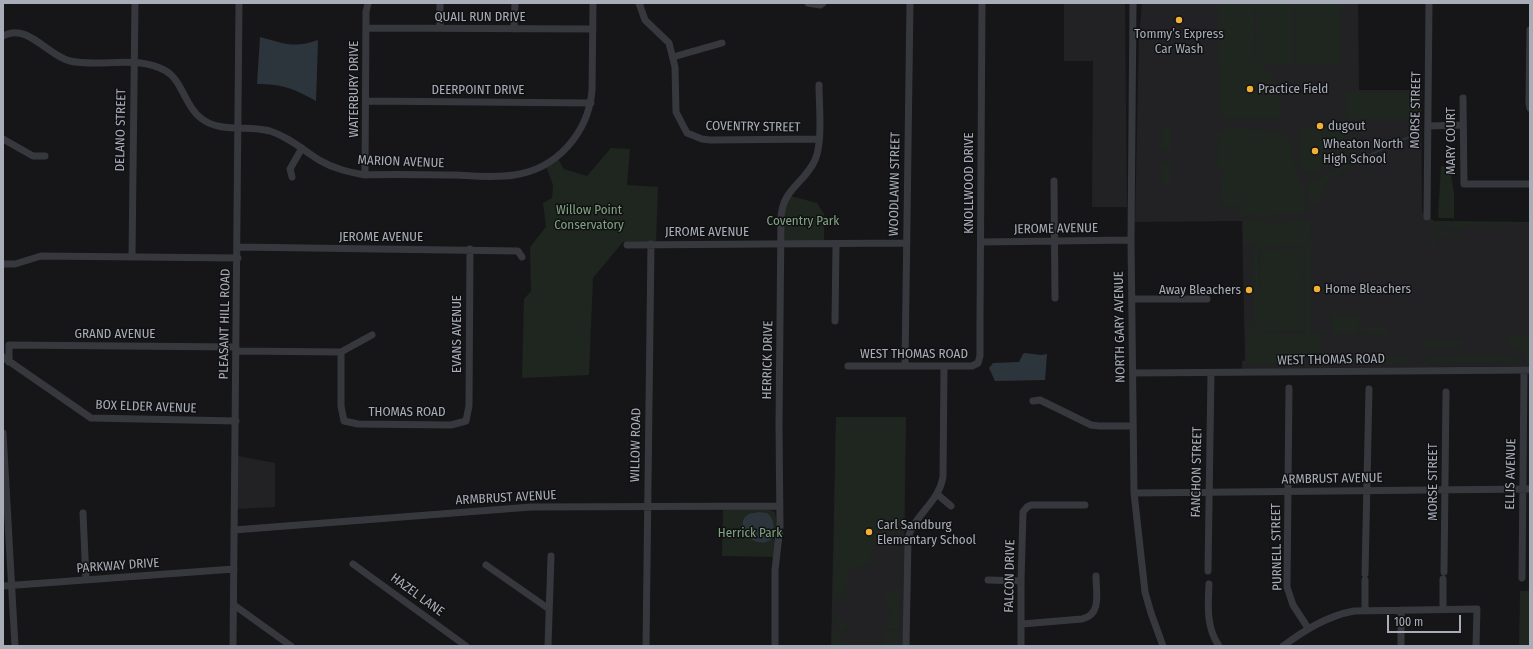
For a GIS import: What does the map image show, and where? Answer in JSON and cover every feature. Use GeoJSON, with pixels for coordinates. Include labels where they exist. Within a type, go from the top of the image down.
{"type":"FeatureCollection","features":[{"type":"Feature","properties":{"kind":"street","name":"DELANO STREET"},"geometry":{"type":"LineString","coordinates":[[132,257],[135,3]]}},
{"type":"Feature","properties":{"kind":"street","name":"PLEASANT HILL ROAD"},"geometry":{"type":"LineString","coordinates":[[233,646],[238,258],[239,3]]}},
{"type":"Feature","properties":{"kind":"street","name":"WATERBURY DRIVE"},"geometry":{"type":"LineString","coordinates":[[365,175],[366,12],[368,3]]}},
{"type":"Feature","properties":{"kind":"street"},"geometry":{"type":"LineString","coordinates":[[440,3],[440,28]]}},
{"type":"Feature","properties":{"kind":"street"},"geometry":{"type":"LineString","coordinates":[[514,29],[515,3]]}},
{"type":"Feature","properties":{"kind":"street"},"geometry":{"type":"LineString","coordinates":[[639,3],[645,20],[669,43],[673,57],[722,43]]}},
{"type":"Feature","properties":{"kind":"street"},"geometry":{"type":"LineString","coordinates":[[808,3],[823,3]]}},
{"type":"Feature","properties":{"kind":"street","name":"WOODLAWN STREET"},"geometry":{"type":"LineString","coordinates":[[906,366],[910,3]]}},
{"type":"Feature","properties":{"kind":"street","name":"KNOLLWOOD DRIVE"},"geometry":{"type":"LineString","coordinates":[[978,363],[980,356],[982,3]]}},
{"type":"Feature","properties":{"kind":"street","name":"NORTH GARY AVENUE"},"geometry":{"type":"LineString","coordinates":[[1133,3],[1131,240],[1133,373],[1132,426],[1134,493],[1140,563],[1145,592],[1148,605],[1163,646]]}},
{"type":"Feature","properties":{"kind":"street","name":"MORSE STREET"},"geometry":{"type":"LineString","coordinates":[[1427,217],[1429,3]]}},
{"type":"Feature","properties":{"kind":"street","name":"MARION AVENUE"},"geometry":{"type":"LineString","coordinates":[[3,36],[11,32],[26,35],[56,56],[72,61],[134,63],[150,65],[167,71],[180,87],[189,106],[196,115],[206,122],[221,126],[255,128],[272,132],[283,136],[330,166],[343,171],[365,175],[502,176],[526,172],[543,166],[565,151],[582,128],[591,103],[593,4]]}},
{"type":"Feature","properties":{"kind":"street","name":"QUAIL RUN DRIVE"},"geometry":{"type":"LineString","coordinates":[[366,28],[593,29]]}},
{"type":"Feature","properties":{"kind":"street"},"geometry":{"type":"LineString","coordinates":[[1530,30],[1530,108]]}},
{"type":"Feature","properties":{"kind":"street","name":"COVENTRY STREET"},"geometry":{"type":"LineString","coordinates":[[673,57],[675,67],[676,112],[687,133],[702,139],[710,140],[819,139]]}},
{"type":"Feature","properties":{"kind":"street","name":"HERRICK DRIVE"},"geometry":{"type":"LineString","coordinates":[[775,646],[776,570],[780,527],[779,425],[781,213],[784,202],[792,188],[811,167],[817,154],[819,139],[819,85]]}},
{"type":"Feature","properties":{"kind":"street","name":"MARY COURT"},"geometry":{"type":"LineString","coordinates":[[1463,98],[1464,184],[1530,184]]}},
{"type":"Feature","properties":{"kind":"street","name":"DEERPOINT DRIVE"},"geometry":{"type":"LineString","coordinates":[[366,101],[591,103]]}},
{"type":"Feature","properties":{"kind":"street"},"geometry":{"type":"LineString","coordinates":[[1428,126],[1463,125]]}},
{"type":"Feature","properties":{"kind":"street"},"geometry":{"type":"LineString","coordinates":[[3,139],[33,156],[45,156]]}},
{"type":"Feature","properties":{"kind":"street"},"geometry":{"type":"LineString","coordinates":[[292,177],[290,169],[302,148]]}},
{"type":"Feature","properties":{"kind":"street"},"geometry":{"type":"LineString","coordinates":[[1054,181],[1054,298]]}},
{"type":"Feature","properties":{"kind":"street","name":"JEROME AVENUE"},"geometry":{"type":"LineString","coordinates":[[981,242],[1131,240]]}},
{"type":"Feature","properties":{"kind":"street","name":"JEROME AVENUE"},"geometry":{"type":"LineString","coordinates":[[627,245],[907,243]]}},
{"type":"Feature","properties":{"kind":"street","name":"WILLOW ROAD"},"geometry":{"type":"LineString","coordinates":[[646,646],[651,244]]}},
{"type":"Feature","properties":{"kind":"street"},"geometry":{"type":"LineString","coordinates":[[835,321],[836,244]]}},
{"type":"Feature","properties":{"kind":"street","name":"JEROME AVENUE"},"geometry":{"type":"LineString","coordinates":[[238,248],[470,249],[518,251],[522,257]]}},
{"type":"Feature","properties":{"kind":"street","name":"EVANS AVENUE"},"geometry":{"type":"LineString","coordinates":[[466,418],[469,406],[470,249]]}},
{"type":"Feature","properties":{"kind":"street"},"geometry":{"type":"LineString","coordinates":[[3,264],[15,264],[41,256],[238,258]]}},
{"type":"Feature","properties":{"kind":"street"},"geometry":{"type":"LineString","coordinates":[[1132,299],[1207,299]]}},
{"type":"Feature","properties":{"kind":"street"},"geometry":{"type":"LineString","coordinates":[[341,352],[372,334]]}},
{"type":"Feature","properties":{"kind":"street","name":"GRAND AVENUE"},"geometry":{"type":"LineString","coordinates":[[6,359],[9,345],[341,352]]}},
{"type":"Feature","properties":{"kind":"street","name":"THOMAS ROAD"},"geometry":{"type":"LineString","coordinates":[[341,352],[341,406],[344,421],[358,424],[451,425],[466,421],[466,418]]}},
{"type":"Feature","properties":{"kind":"street","name":"BOX ELDER AVENUE"},"geometry":{"type":"LineString","coordinates":[[6,359],[91,418],[236,421]]}},
{"type":"Feature","properties":{"kind":"street","name":"WEST THOMAS ROAD"},"geometry":{"type":"LineString","coordinates":[[848,366],[944,367],[972,366],[978,363]]}},
{"type":"Feature","properties":{"kind":"street"},"geometry":{"type":"LineString","coordinates":[[906,646],[908,538],[912,528],[920,516],[938,494],[942,483],[944,470],[944,367]]}},
{"type":"Feature","properties":{"kind":"street","name":"WEST THOMAS ROAD"},"geometry":{"type":"LineString","coordinates":[[1133,373],[1527,370]]}},
{"type":"Feature","properties":{"kind":"street","name":"ELLIS AVENUE"},"geometry":{"type":"LineString","coordinates":[[1522,578],[1527,489],[1527,370]]}},
{"type":"Feature","properties":{"kind":"street","name":"FANCHON STREET"},"geometry":{"type":"LineString","coordinates":[[1208,571],[1210,373]]}},
{"type":"Feature","properties":{"kind":"street","name":"PURNELL STREET"},"geometry":{"type":"LineString","coordinates":[[1289,388],[1287,587],[1293,605],[1308,628]]}},
{"type":"Feature","properties":{"kind":"street"},"geometry":{"type":"LineString","coordinates":[[1365,611],[1369,389]]}},
{"type":"Feature","properties":{"kind":"street","name":"MORSE STREET"},"geometry":{"type":"LineString","coordinates":[[1443,610],[1446,392]]}},
{"type":"Feature","properties":{"kind":"street"},"geometry":{"type":"LineString","coordinates":[[1033,401],[1040,400],[1095,426],[1132,426]]}},
{"type":"Feature","properties":{"kind":"street"},"geometry":{"type":"LineString","coordinates":[[4,435],[7,586],[15,646]]}},
{"type":"Feature","properties":{"kind":"street","name":"ARMBRUST AVENUE"},"geometry":{"type":"LineString","coordinates":[[1134,493],[1527,489]]}},
{"type":"Feature","properties":{"kind":"street"},"geometry":{"type":"LineString","coordinates":[[938,494],[951,506]]}},
{"type":"Feature","properties":{"kind":"street","name":"FALCON DRIVE"},"geometry":{"type":"LineString","coordinates":[[1022,646],[1021,581],[1023,515],[1027,507],[1036,505],[1085,505]]}},
{"type":"Feature","properties":{"kind":"street","name":"ARMBRUST AVENUE"},"geometry":{"type":"LineString","coordinates":[[234,530],[531,507],[780,506]]}},
{"type":"Feature","properties":{"kind":"street"},"geometry":{"type":"LineString","coordinates":[[83,513],[86,580]]}},
{"type":"Feature","properties":{"kind":"street"},"geometry":{"type":"LineString","coordinates":[[548,646],[548,609],[551,556]]}},
{"type":"Feature","properties":{"kind":"street","name":"HAZEL LANE"},"geometry":{"type":"LineString","coordinates":[[353,564],[466,646]]}},
{"type":"Feature","properties":{"kind":"street"},"geometry":{"type":"LineString","coordinates":[[486,565],[548,609]]}},
{"type":"Feature","properties":{"kind":"street","name":"PARKWAY DRIVE"},"geometry":{"type":"LineString","coordinates":[[7,586],[234,570]]}},
{"type":"Feature","properties":{"kind":"street"},"geometry":{"type":"LineString","coordinates":[[1022,624],[1090,617],[1096,606],[1096,576]]}},
{"type":"Feature","properties":{"kind":"street"},"geometry":{"type":"LineString","coordinates":[[988,580],[1021,581]]}},
{"type":"Feature","properties":{"kind":"street"},"geometry":{"type":"LineString","coordinates":[[1208,584],[1210,624],[1213,635],[1219,646]]}},
{"type":"Feature","properties":{"kind":"street"},"geometry":{"type":"LineString","coordinates":[[234,605],[291,646]]}},
{"type":"Feature","properties":{"kind":"street"},"geometry":{"type":"LineString","coordinates":[[1282,646],[1308,628],[1335,615],[1354,611],[1476,609],[1476,646]]}},
{"type":"Feature","properties":{"kind":"street"},"geometry":{"type":"LineString","coordinates":[[1401,610],[1401,646]]}},
{"type":"Feature","properties":{"kind":"shaded area"},"geometry":{"type":"Polygon","coordinates":[[[1064,3],[1125,3],[1127,207],[1092,207],[1093,61],[1064,61],[1064,3]]]}},
{"type":"Feature","properties":{"kind":"shaded area","name":"Wheaton North High School"},"geometry":{"type":"Polygon","coordinates":[[[1142,3],[1358,3],[1359,90],[1421,90],[1422,212],[1434,221],[1530,222],[1530,366],[1242,369],[1242,364],[1245,360],[1242,221],[1135,222],[1139,37],[1142,3]]]}},
{"type":"Feature","properties":{"kind":"shaded area"},"geometry":{"type":"Polygon","coordinates":[[[260,37],[295,45],[310,43],[318,40],[316,101],[288,88],[257,84],[260,37]]]}},
{"type":"Feature","properties":{"kind":"shaded area"},"geometry":{"type":"Polygon","coordinates":[[[1025,353],[1041,355],[1047,354],[1045,380],[995,381],[989,368],[993,363],[1019,362],[1025,353]]]}},
{"type":"Feature","properties":{"kind":"shaded area","name":"Carl Sandburg Elementary School"},"geometry":{"type":"Polygon","coordinates":[[[836,417],[906,417],[903,646],[831,646],[836,417]]]}},
{"type":"Feature","properties":{"kind":"shaded area"},"geometry":{"type":"Polygon","coordinates":[[[238,456],[275,463],[275,507],[236,509],[238,456]]]}},
{"type":"Feature","properties":{"kind":"shaded area"},"geometry":{"type":"Polygon","coordinates":[[[759,512],[770,515],[774,525],[772,539],[765,542],[758,542],[751,539],[744,529],[744,518],[749,514],[759,512]]]}},
{"type":"Feature","properties":{"kind":"green space"},"geometry":{"type":"Polygon","coordinates":[[[1218,3],[1254,3],[1255,61],[1257,63],[1257,3],[1294,3],[1294,64],[1260,64],[1272,75],[1278,88],[1282,118],[1224,118],[1221,115],[1221,65],[1218,65],[1218,3]]]}},
{"type":"Feature","properties":{"kind":"green space"},"geometry":{"type":"Polygon","coordinates":[[[1297,3],[1341,3],[1341,64],[1297,65],[1297,3]]]}},
{"type":"Feature","properties":{"kind":"green space"},"geometry":{"type":"Polygon","coordinates":[[[1413,90],[1422,90],[1420,120],[1414,119],[1413,117],[1413,119],[1346,119],[1346,92],[1413,92],[1413,90]]]}},
{"type":"Feature","properties":{"kind":"green space"},"geometry":{"type":"Polygon","coordinates":[[[1226,127],[1280,131],[1288,136],[1299,182],[1302,184],[1304,191],[1305,198],[1301,199],[1301,201],[1306,204],[1304,214],[1238,216],[1238,211],[1241,210],[1241,206],[1225,207],[1220,202],[1223,168],[1216,167],[1219,131],[1226,132],[1226,127]]]}},
{"type":"Feature","properties":{"kind":"green space"},"geometry":{"type":"Polygon","coordinates":[[[1301,127],[1345,128],[1342,145],[1333,160],[1320,171],[1311,174],[1302,174],[1298,130],[1301,127]]]}},
{"type":"Feature","properties":{"kind":"green space"},"geometry":{"type":"Polygon","coordinates":[[[1162,128],[1171,128],[1171,152],[1167,150],[1162,152],[1162,128]]]}},
{"type":"Feature","properties":{"kind":"green space"},"geometry":{"type":"Polygon","coordinates":[[[1348,144],[1349,169],[1419,169],[1354,170],[1346,171],[1346,175],[1341,160],[1348,144]]]}},
{"type":"Feature","properties":{"kind":"green space","name":"Willow Point Conservatory"},"geometry":{"type":"Polygon","coordinates":[[[611,148],[630,149],[627,185],[658,187],[656,241],[623,242],[593,278],[589,375],[522,378],[524,299],[531,291],[530,247],[546,227],[543,203],[552,198],[553,185],[546,166],[558,159],[564,169],[587,176],[611,148]]]}},
{"type":"Feature","properties":{"kind":"green space"},"geometry":{"type":"Polygon","coordinates":[[[1162,160],[1167,162],[1171,160],[1171,184],[1162,184],[1162,160]]]}},
{"type":"Feature","properties":{"kind":"green space"},"geometry":{"type":"Polygon","coordinates":[[[1337,165],[1341,167],[1344,176],[1340,173],[1331,178],[1322,190],[1318,205],[1315,205],[1315,202],[1310,202],[1306,184],[1327,174],[1337,165]]]}},
{"type":"Feature","properties":{"kind":"green space"},"geometry":{"type":"Polygon","coordinates":[[[1441,166],[1449,167],[1450,170],[1454,193],[1454,218],[1438,217],[1441,166]]]}},
{"type":"Feature","properties":{"kind":"green space","name":"Coventry Park"},"geometry":{"type":"Polygon","coordinates":[[[787,195],[817,203],[824,214],[824,243],[781,243],[782,217],[787,195]]]}},
{"type":"Feature","properties":{"kind":"green space"},"geometry":{"type":"Polygon","coordinates":[[[1430,218],[1434,221],[1530,222],[1530,225],[1465,226],[1465,230],[1433,224],[1429,221],[1430,218]]]}},
{"type":"Feature","properties":{"kind":"green space"},"geometry":{"type":"Polygon","coordinates":[[[1243,220],[1267,220],[1268,224],[1272,225],[1284,223],[1286,220],[1311,220],[1312,356],[1312,332],[1320,332],[1320,359],[1287,360],[1320,360],[1319,363],[1242,364],[1242,361],[1250,360],[1250,355],[1247,354],[1247,323],[1252,321],[1252,334],[1254,334],[1254,244],[1244,244],[1243,220]],[[1303,246],[1259,247],[1260,333],[1305,333],[1305,250],[1303,246]]]}},
{"type":"Feature","properties":{"kind":"green space"},"geometry":{"type":"Polygon","coordinates":[[[1433,230],[1460,235],[1461,238],[1437,235],[1436,245],[1431,245],[1431,237],[1433,237],[1433,234],[1431,234],[1431,232],[1433,230]]]}},
{"type":"Feature","properties":{"kind":"green space"},"geometry":{"type":"Polygon","coordinates":[[[1303,249],[1304,330],[1263,332],[1263,330],[1260,330],[1259,250],[1303,249]]]}},
{"type":"Feature","properties":{"kind":"green space"},"geometry":{"type":"Polygon","coordinates":[[[1332,312],[1334,312],[1335,315],[1358,315],[1359,332],[1356,334],[1332,334],[1332,312]]]}},
{"type":"Feature","properties":{"kind":"green space"},"geometry":{"type":"Polygon","coordinates":[[[1362,326],[1364,328],[1388,328],[1388,332],[1387,334],[1367,334],[1362,332],[1362,326]]]}},
{"type":"Feature","properties":{"kind":"green space"},"geometry":{"type":"Polygon","coordinates":[[[1530,335],[1530,361],[1527,361],[1520,350],[1507,346],[1507,336],[1530,335]]]}},
{"type":"Feature","properties":{"kind":"green space"},"geometry":{"type":"Polygon","coordinates":[[[1424,340],[1461,340],[1461,345],[1459,347],[1426,348],[1423,345],[1424,340]]]}},
{"type":"Feature","properties":{"kind":"green space"},"geometry":{"type":"Polygon","coordinates":[[[1403,352],[1406,355],[1406,363],[1330,363],[1331,353],[1332,357],[1402,356],[1403,352]]]}},
{"type":"Feature","properties":{"kind":"green space"},"geometry":{"type":"Polygon","coordinates":[[[1510,355],[1517,358],[1518,363],[1516,365],[1512,362],[1428,363],[1427,367],[1424,364],[1427,358],[1433,356],[1510,355]]]}},
{"type":"Feature","properties":{"kind":"green space","name":"Carl Sandburg Elementary School"},"geometry":{"type":"Polygon","coordinates":[[[836,417],[906,417],[903,529],[899,544],[898,546],[872,545],[871,563],[852,570],[853,568],[848,565],[847,569],[851,570],[849,571],[849,580],[845,580],[845,587],[842,588],[849,597],[836,601],[833,607],[836,417]]]}},
{"type":"Feature","properties":{"kind":"green space","name":"Herrick Park"},"geometry":{"type":"Polygon","coordinates":[[[723,509],[768,509],[775,512],[777,524],[775,557],[722,556],[723,509]]]}},
{"type":"Feature","properties":{"kind":"green space"},"geometry":{"type":"Polygon","coordinates":[[[893,588],[898,588],[900,591],[899,629],[885,628],[892,612],[884,593],[892,593],[893,588]]]}},
{"type":"Feature","properties":{"kind":"green space"},"geometry":{"type":"Polygon","coordinates":[[[1520,591],[1530,591],[1530,646],[1519,646],[1520,591]]]}},
{"type":"Feature","properties":{"kind":"green space"},"geometry":{"type":"Polygon","coordinates":[[[832,613],[834,613],[837,618],[839,617],[841,623],[848,625],[848,627],[840,632],[832,613]]]}},
{"type":"Feature","properties":{"kind":"green space"},"geometry":{"type":"Polygon","coordinates":[[[885,630],[899,631],[899,646],[884,646],[885,630]]]}},
{"type":"Feature","properties":{"kind":"green space"},"geometry":{"type":"Polygon","coordinates":[[[832,633],[841,633],[842,646],[832,646],[832,633]]]}},
{"type":"Feature","properties":{"kind":"waterway"},"geometry":{"type":"LineString","coordinates":[[1352,163],[1411,136]]}},
{"type":"Feature","properties":{"kind":"place","name":"Tommy’s Express Car Wash"},"geometry":{"type":"Point","coordinates":[1179,20]}},
{"type":"Feature","properties":{"kind":"place","name":"Practice Field"},"geometry":{"type":"Point","coordinates":[1250,89]}},
{"type":"Feature","properties":{"kind":"place","name":"dugout"},"geometry":{"type":"Point","coordinates":[1320,126]}},
{"type":"Feature","properties":{"kind":"place","name":"Wheaton North High School"},"geometry":{"type":"Point","coordinates":[1315,151]}},
{"type":"Feature","properties":{"kind":"place","name":"Home Bleachers"},"geometry":{"type":"Point","coordinates":[1317,289]}},
{"type":"Feature","properties":{"kind":"place","name":"Away Bleachers"},"geometry":{"type":"Point","coordinates":[1249,290]}},
{"type":"Feature","properties":{"kind":"place","name":"Carl Sandburg Elementary School"},"geometry":{"type":"Point","coordinates":[869,532]}}]}
